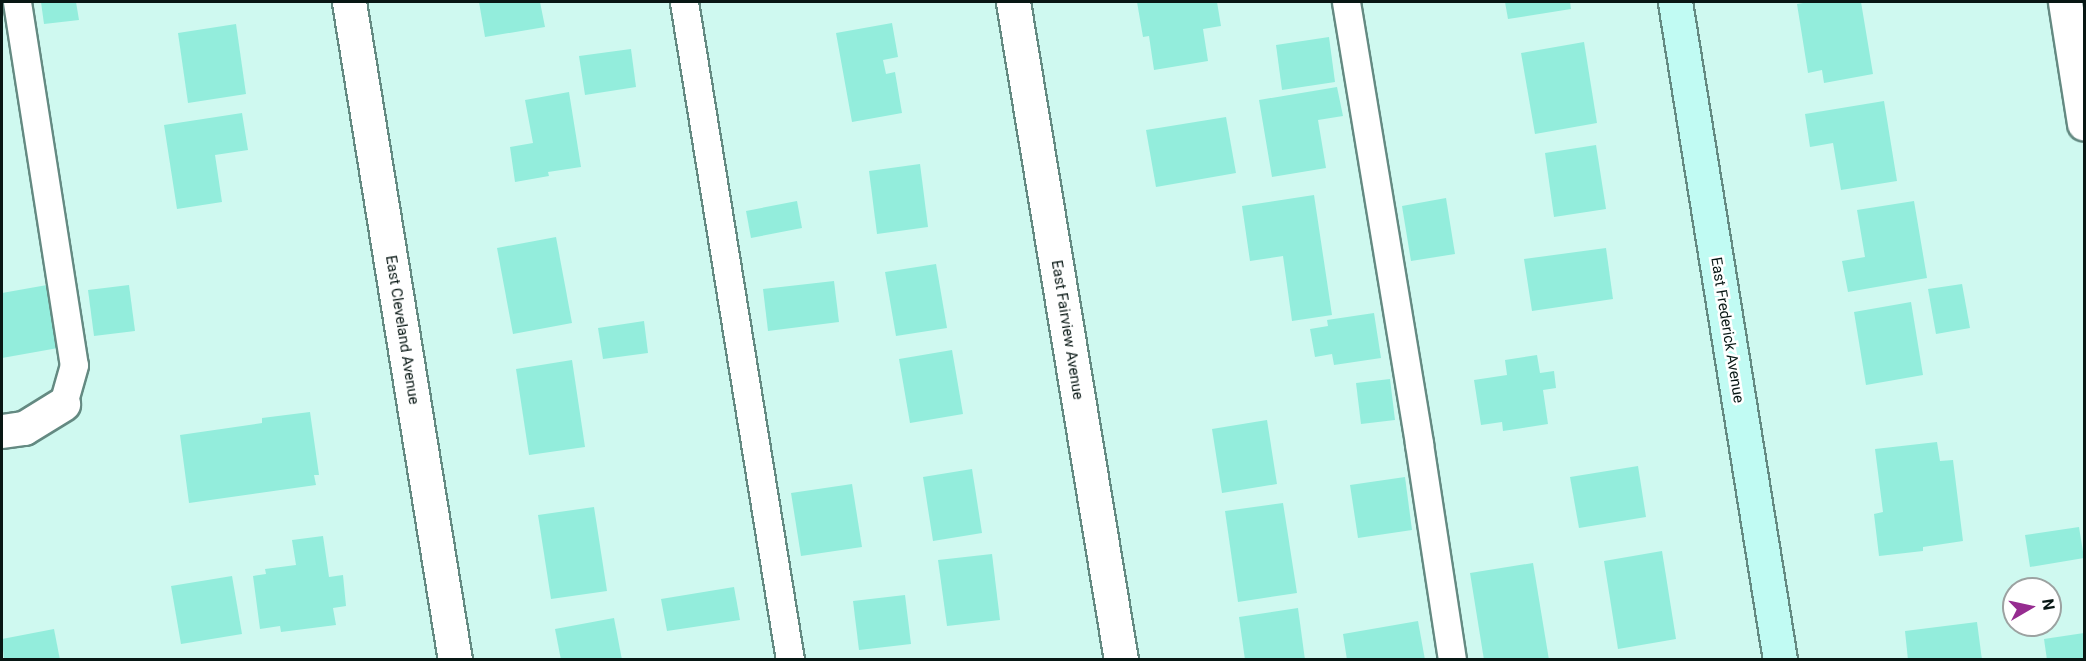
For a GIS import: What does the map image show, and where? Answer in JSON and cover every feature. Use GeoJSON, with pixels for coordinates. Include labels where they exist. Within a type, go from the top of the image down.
{"type":"FeatureCollection","features":[{"type":"Feature","properties":{"kind":"main road","name":"East Frederick Avenue"},"geometry":{"type":"LineString","coordinates":[[1675,2],[1780,660]]}},
{"type":"Feature","properties":{"kind":"street","name":"East Cleveland Avenue"},"geometry":{"type":"LineString","coordinates":[[348,2],[455,660]]}},
{"type":"Feature","properties":{"kind":"street","name":"East Fairview Avenue"},"geometry":{"type":"LineString","coordinates":[[1013,2],[1121,660]]}},
{"type":"Feature","properties":{"kind":"street"},"geometry":{"type":"LineString","coordinates":[[2065,2],[2085,124]]}},
{"type":"Feature","properties":{"kind":"street"},"geometry":{"type":"LineString","coordinates":[[2,430],[24,428],[63,404]]}},
{"type":"Feature","properties":{"kind":"lane"},"geometry":{"type":"LineString","coordinates":[[17,2],[74,365],[63,404]]}},
{"type":"Feature","properties":{"kind":"lane"},"geometry":{"type":"LineString","coordinates":[[684,2],[790,660]]}},
{"type":"Feature","properties":{"kind":"lane"},"geometry":{"type":"LineString","coordinates":[[1346,2],[1452,660]]}},
{"type":"Feature","properties":{"kind":"building"},"geometry":{"type":"Polygon","coordinates":[[[41,2],[76,2],[79,20],[44,24],[41,2]]]}},
{"type":"Feature","properties":{"kind":"building"},"geometry":{"type":"Polygon","coordinates":[[[479,2],[540,2],[545,27],[485,37],[479,2]]]}},
{"type":"Feature","properties":{"kind":"building"},"geometry":{"type":"Polygon","coordinates":[[[1137,2],[1217,2],[1221,26],[1203,29],[1208,61],[1154,70],[1149,36],[1143,37],[1137,2]]]}},
{"type":"Feature","properties":{"kind":"building"},"geometry":{"type":"Polygon","coordinates":[[[1505,2],[1570,2],[1571,9],[1508,19],[1505,2]]]}},
{"type":"Feature","properties":{"kind":"building"},"geometry":{"type":"Polygon","coordinates":[[[1861,2],[1873,74],[1824,83],[1822,70],[1808,73],[1797,4],[1861,2]]]}},
{"type":"Feature","properties":{"kind":"building"},"geometry":{"type":"Polygon","coordinates":[[[892,23],[898,57],[883,60],[886,74],[895,72],[902,113],[852,122],[836,33],[892,23]]]}},
{"type":"Feature","properties":{"kind":"building"},"geometry":{"type":"Polygon","coordinates":[[[236,24],[246,94],[188,103],[178,33],[236,24]]]}},
{"type":"Feature","properties":{"kind":"building"},"geometry":{"type":"Polygon","coordinates":[[[1329,37],[1335,82],[1282,90],[1276,45],[1329,37]]]}},
{"type":"Feature","properties":{"kind":"building"},"geometry":{"type":"Polygon","coordinates":[[[1584,42],[1597,123],[1535,134],[1521,53],[1584,42]]]}},
{"type":"Feature","properties":{"kind":"building"},"geometry":{"type":"Polygon","coordinates":[[[631,49],[636,87],[585,95],[579,56],[631,49]]]}},
{"type":"Feature","properties":{"kind":"building"},"geometry":{"type":"Polygon","coordinates":[[[1337,87],[1343,116],[1318,120],[1326,168],[1272,177],[1259,100],[1337,87]]]}},
{"type":"Feature","properties":{"kind":"building"},"geometry":{"type":"Polygon","coordinates":[[[569,92],[581,167],[548,172],[549,176],[515,182],[510,147],[533,143],[525,100],[569,92]]]}},
{"type":"Feature","properties":{"kind":"building"},"geometry":{"type":"Polygon","coordinates":[[[1884,101],[1897,181],[1841,190],[1833,143],[1810,147],[1805,114],[1884,101]]]}},
{"type":"Feature","properties":{"kind":"building"},"geometry":{"type":"Polygon","coordinates":[[[242,113],[248,150],[215,155],[222,202],[177,209],[164,125],[242,113]]]}},
{"type":"Feature","properties":{"kind":"building"},"geometry":{"type":"Polygon","coordinates":[[[1226,117],[1236,173],[1156,187],[1146,130],[1226,117]]]}},
{"type":"Feature","properties":{"kind":"building"},"geometry":{"type":"Polygon","coordinates":[[[1596,145],[1606,209],[1554,217],[1545,153],[1596,145]]]}},
{"type":"Feature","properties":{"kind":"building"},"geometry":{"type":"Polygon","coordinates":[[[920,164],[928,227],[877,234],[869,171],[920,164]]]}},
{"type":"Feature","properties":{"kind":"building"},"geometry":{"type":"Polygon","coordinates":[[[1314,195],[1332,315],[1292,321],[1283,256],[1250,261],[1242,206],[1314,195]]]}},
{"type":"Feature","properties":{"kind":"building"},"geometry":{"type":"Polygon","coordinates":[[[1446,198],[1455,254],[1411,261],[1402,206],[1446,198]]]}},
{"type":"Feature","properties":{"kind":"building"},"geometry":{"type":"Polygon","coordinates":[[[797,201],[802,228],[751,238],[746,211],[797,201]]]}},
{"type":"Feature","properties":{"kind":"building"},"geometry":{"type":"Polygon","coordinates":[[[1914,201],[1927,278],[1848,292],[1842,261],[1865,257],[1857,210],[1914,201]]]}},
{"type":"Feature","properties":{"kind":"building"},"geometry":{"type":"Polygon","coordinates":[[[556,237],[572,323],[513,334],[497,248],[556,237]]]}},
{"type":"Feature","properties":{"kind":"building"},"geometry":{"type":"Polygon","coordinates":[[[1606,248],[1613,299],[1532,311],[1524,259],[1606,248]]]}},
{"type":"Feature","properties":{"kind":"building"},"geometry":{"type":"Polygon","coordinates":[[[936,264],[947,328],[896,336],[885,272],[936,264]]]}},
{"type":"Feature","properties":{"kind":"building"},"geometry":{"type":"Polygon","coordinates":[[[834,281],[839,322],[768,331],[763,289],[834,281]]]}},
{"type":"Feature","properties":{"kind":"building"},"geometry":{"type":"Polygon","coordinates":[[[1962,284],[1970,328],[1936,334],[1928,289],[1962,284]]]}},
{"type":"Feature","properties":{"kind":"building"},"geometry":{"type":"Polygon","coordinates":[[[47,285],[58,348],[2,358],[2,293],[47,285]]]}},
{"type":"Feature","properties":{"kind":"building"},"geometry":{"type":"Polygon","coordinates":[[[129,285],[135,331],[94,336],[88,290],[129,285]]]}},
{"type":"Feature","properties":{"kind":"building"},"geometry":{"type":"Polygon","coordinates":[[[1911,302],[1923,375],[1866,385],[1854,312],[1911,302]]]}},
{"type":"Feature","properties":{"kind":"building"},"geometry":{"type":"Polygon","coordinates":[[[1374,313],[1381,358],[1334,365],[1332,354],[1315,357],[1310,329],[1328,326],[1327,320],[1374,313]]]}},
{"type":"Feature","properties":{"kind":"building"},"geometry":{"type":"Polygon","coordinates":[[[644,321],[648,353],[603,359],[598,328],[644,321]]]}},
{"type":"Feature","properties":{"kind":"building"},"geometry":{"type":"Polygon","coordinates":[[[952,350],[963,414],[910,423],[899,359],[952,350]]]}},
{"type":"Feature","properties":{"kind":"building"},"geometry":{"type":"Polygon","coordinates":[[[1537,355],[1540,373],[1554,371],[1556,388],[1543,390],[1548,424],[1503,431],[1502,422],[1481,425],[1474,380],[1507,375],[1505,360],[1537,355]]]}},
{"type":"Feature","properties":{"kind":"building"},"geometry":{"type":"Polygon","coordinates":[[[572,360],[585,447],[529,455],[516,369],[572,360]]]}},
{"type":"Feature","properties":{"kind":"building"},"geometry":{"type":"Polygon","coordinates":[[[1390,379],[1395,420],[1361,424],[1356,383],[1390,379]]]}},
{"type":"Feature","properties":{"kind":"building"},"geometry":{"type":"Polygon","coordinates":[[[310,412],[319,475],[314,475],[316,485],[189,503],[180,435],[262,423],[262,418],[310,412]]]}},
{"type":"Feature","properties":{"kind":"building"},"geometry":{"type":"Polygon","coordinates":[[[1267,420],[1277,484],[1222,493],[1212,429],[1267,420]]]}},
{"type":"Feature","properties":{"kind":"building"},"geometry":{"type":"Polygon","coordinates":[[[1937,442],[1940,461],[1953,460],[1963,541],[1923,547],[1923,551],[1879,556],[1874,514],[1883,512],[1875,449],[1937,442]]]}},
{"type":"Feature","properties":{"kind":"building"},"geometry":{"type":"Polygon","coordinates":[[[1638,466],[1646,517],[1579,528],[1570,477],[1638,466]]]}},
{"type":"Feature","properties":{"kind":"building"},"geometry":{"type":"Polygon","coordinates":[[[972,469],[982,533],[933,541],[923,477],[972,469]]]}},
{"type":"Feature","properties":{"kind":"building"},"geometry":{"type":"Polygon","coordinates":[[[1405,477],[1412,530],[1358,538],[1350,485],[1405,477]]]}},
{"type":"Feature","properties":{"kind":"building"},"geometry":{"type":"Polygon","coordinates":[[[852,484],[862,547],[801,556],[791,493],[852,484]]]}},
{"type":"Feature","properties":{"kind":"building"},"geometry":{"type":"Polygon","coordinates":[[[1283,503],[1297,593],[1238,602],[1225,511],[1283,503]]]}},
{"type":"Feature","properties":{"kind":"building"},"geometry":{"type":"Polygon","coordinates":[[[594,507],[607,591],[551,599],[538,515],[594,507]]]}},
{"type":"Feature","properties":{"kind":"building"},"geometry":{"type":"Polygon","coordinates":[[[2079,527],[2084,558],[2030,567],[2025,535],[2079,527]]]}},
{"type":"Feature","properties":{"kind":"building"},"geometry":{"type":"Polygon","coordinates":[[[323,536],[329,577],[343,575],[346,606],[333,608],[336,625],[281,632],[280,626],[260,629],[253,576],[266,574],[265,569],[296,565],[292,540],[323,536]]]}},
{"type":"Feature","properties":{"kind":"building"},"geometry":{"type":"Polygon","coordinates":[[[1662,551],[1676,639],[1618,649],[1604,561],[1662,551]]]}},
{"type":"Feature","properties":{"kind":"building"},"geometry":{"type":"Polygon","coordinates":[[[992,554],[1000,620],[947,626],[938,560],[992,554]]]}},
{"type":"Feature","properties":{"kind":"building"},"geometry":{"type":"Polygon","coordinates":[[[1533,563],[1549,660],[1484,660],[1470,573],[1533,563]]]}},
{"type":"Feature","properties":{"kind":"building"},"geometry":{"type":"Polygon","coordinates":[[[232,576],[242,634],[181,644],[171,586],[232,576]]]}},
{"type":"Feature","properties":{"kind":"building"},"geometry":{"type":"Polygon","coordinates":[[[734,587],[740,620],[667,631],[661,599],[734,587]]]}},
{"type":"Feature","properties":{"kind":"building"},"geometry":{"type":"Polygon","coordinates":[[[905,595],[911,644],[859,650],[853,601],[905,595]]]}},
{"type":"Feature","properties":{"kind":"building"},"geometry":{"type":"Polygon","coordinates":[[[1298,608],[1305,660],[1245,660],[1239,617],[1298,608]]]}},
{"type":"Feature","properties":{"kind":"building"},"geometry":{"type":"Polygon","coordinates":[[[614,618],[622,660],[561,660],[555,629],[614,618]]]}},
{"type":"Feature","properties":{"kind":"building"},"geometry":{"type":"Polygon","coordinates":[[[1418,621],[1425,660],[1347,660],[1343,634],[1418,621]]]}},
{"type":"Feature","properties":{"kind":"building"},"geometry":{"type":"Polygon","coordinates":[[[1977,622],[1982,660],[1908,660],[1905,631],[1977,622]]]}},
{"type":"Feature","properties":{"kind":"building"},"geometry":{"type":"Polygon","coordinates":[[[54,629],[60,660],[4,660],[2,639],[54,629]]]}},
{"type":"Feature","properties":{"kind":"building"},"geometry":{"type":"Polygon","coordinates":[[[2084,633],[2084,660],[2047,660],[2044,639],[2084,633]]]}}]}
